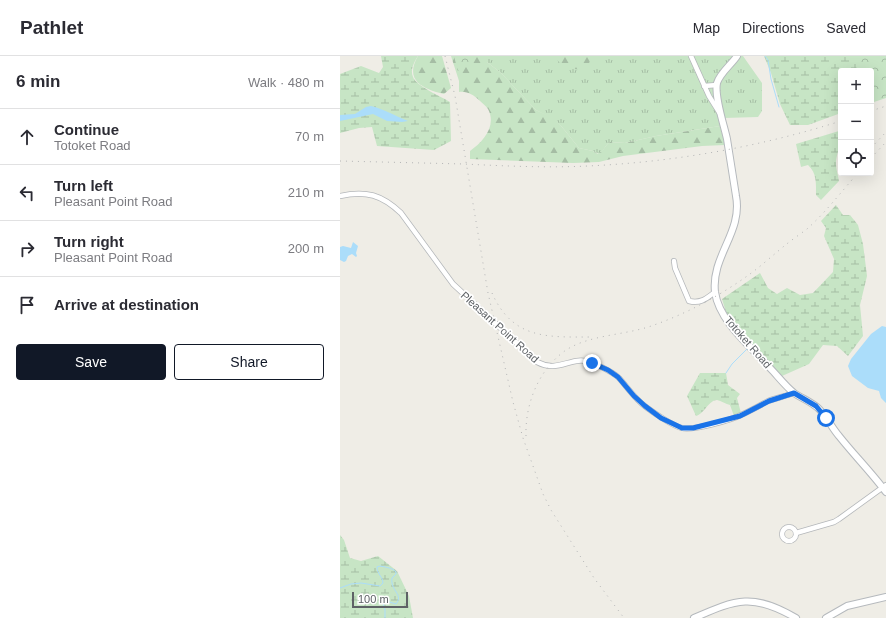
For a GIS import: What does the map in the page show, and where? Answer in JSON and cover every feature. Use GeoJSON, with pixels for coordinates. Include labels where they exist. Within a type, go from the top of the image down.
{"type":"FeatureCollection","features":[{"type":"Feature","properties":{"kind":"main road"},"geometry":{"type":"LineString","coordinates":[[721,115],[717,85],[720,77],[737,56]]}},
{"type":"Feature","properties":{"kind":"main road","name":"Totoket Road"},"geometry":{"type":"LineString","coordinates":[[721,115],[727,140],[738,210],[734,228],[718,266],[715,281],[720,307],[729,323],[794,393],[812,403],[819,409],[838,435],[885,488]]}},
{"type":"Feature","properties":{"kind":"main road"},"geometry":{"type":"LineString","coordinates":[[826,618],[847,606],[886,597]]}},
{"type":"Feature","properties":{"kind":"main road"},"geometry":{"type":"LineString","coordinates":[[694,618],[726,605],[743,601],[752,601],[770,605],[796,618]]}},
{"type":"Feature","properties":{"kind":"street","name":"Totoket Road"},"geometry":{"type":"LineString","coordinates":[[691,56],[704,86],[721,115]]}},
{"type":"Feature","properties":{"kind":"street"},"geometry":{"type":"LineString","coordinates":[[704,86],[717,85]]}},
{"type":"Feature","properties":{"kind":"street","name":"Pleasant Point Road"},"geometry":{"type":"LineString","coordinates":[[340,196],[352,193],[367,193],[381,197],[392,204],[401,213],[452,284],[538,362],[548,367],[559,366],[582,359],[608,370],[618,377],[634,396],[645,406],[661,418],[682,428],[693,428],[740,416],[769,401],[794,393]]}},
{"type":"Feature","properties":{"kind":"street"},"geometry":{"type":"LineString","coordinates":[[674,261],[675,268],[689,301],[703,301],[716,292]]}},
{"type":"Feature","properties":{"kind":"street"},"geometry":{"type":"LineString","coordinates":[[796,533],[834,522],[842,518],[885,488]]}},
{"type":"Feature","properties":{"kind":"green space"},"geometry":{"type":"Polygon","coordinates":[[[381,56],[418,56],[412,69],[412,74],[415,80],[424,88],[450,102],[451,141],[434,150],[377,146],[372,127],[359,128],[340,133],[340,74],[361,66],[379,73],[383,67],[381,56]]]}},
{"type":"Feature","properties":{"kind":"green space"},"geometry":{"type":"Polygon","coordinates":[[[418,56],[442,56],[451,88],[444,94],[422,86],[414,77],[414,64],[418,56]]]}},
{"type":"Feature","properties":{"kind":"green space"},"geometry":{"type":"Polygon","coordinates":[[[451,56],[487,56],[487,62],[501,73],[536,110],[553,118],[579,148],[593,151],[598,154],[610,142],[625,143],[656,136],[720,126],[725,145],[702,146],[623,156],[599,162],[573,163],[470,159],[470,151],[480,143],[490,127],[490,115],[488,109],[475,96],[468,93],[459,92],[459,81],[451,56]]]}},
{"type":"Feature","properties":{"kind":"green space"},"geometry":{"type":"Polygon","coordinates":[[[454,56],[475,56],[458,72],[454,56]]]}},
{"type":"Feature","properties":{"kind":"green space"},"geometry":{"type":"Polygon","coordinates":[[[487,56],[743,56],[762,83],[762,111],[758,117],[724,118],[720,126],[656,136],[625,143],[610,142],[599,154],[579,148],[562,127],[553,119],[536,110],[501,73],[487,62],[487,56]]]}},
{"type":"Feature","properties":{"kind":"green space"},"geometry":{"type":"Polygon","coordinates":[[[553,56],[592,56],[589,63],[585,67],[574,69],[563,65],[553,56]]]}},
{"type":"Feature","properties":{"kind":"green space"},"geometry":{"type":"Polygon","coordinates":[[[764,56],[868,56],[866,68],[838,68],[838,114],[808,125],[790,125],[780,104],[771,73],[764,56]]]}},
{"type":"Feature","properties":{"kind":"green space"},"geometry":{"type":"Polygon","coordinates":[[[855,56],[886,56],[886,98],[874,102],[874,68],[857,68],[855,56]]]}},
{"type":"Feature","properties":{"kind":"green space"},"geometry":{"type":"Polygon","coordinates":[[[838,131],[838,152],[836,164],[839,181],[821,200],[816,195],[815,179],[811,168],[808,165],[801,167],[796,144],[838,131]]]}},
{"type":"Feature","properties":{"kind":"green space"},"geometry":{"type":"Polygon","coordinates":[[[836,205],[843,215],[850,215],[858,225],[863,244],[867,276],[860,305],[863,336],[848,356],[837,346],[823,345],[809,364],[782,376],[736,327],[726,312],[722,299],[760,273],[768,288],[777,294],[787,288],[800,295],[813,293],[833,272],[834,259],[824,236],[826,228],[821,221],[836,205]]]}},
{"type":"Feature","properties":{"kind":"green space"},"geometry":{"type":"Polygon","coordinates":[[[700,373],[726,373],[728,385],[740,394],[737,398],[741,413],[734,416],[730,405],[717,400],[711,402],[702,413],[696,416],[687,396],[700,373]]]}},
{"type":"Feature","properties":{"kind":"green space"},"geometry":{"type":"Polygon","coordinates":[[[340,535],[344,540],[350,558],[361,561],[378,556],[397,571],[409,596],[413,618],[340,618],[340,535]]]}},
{"type":"Feature","properties":{"kind":"water"},"geometry":{"type":"Polygon","coordinates":[[[371,106],[408,121],[387,121],[373,114],[340,121],[340,115],[355,114],[366,107],[371,106]]]}},
{"type":"Feature","properties":{"kind":"water"},"geometry":{"type":"Polygon","coordinates":[[[353,242],[358,246],[356,253],[357,256],[356,257],[352,254],[348,256],[344,262],[340,260],[340,247],[343,246],[351,248],[353,242]]]}},
{"type":"Feature","properties":{"kind":"water"},"geometry":{"type":"Polygon","coordinates":[[[882,326],[886,327],[886,403],[881,398],[879,391],[868,388],[852,376],[848,366],[851,359],[871,334],[882,326]]]}},
{"type":"Feature","properties":{"kind":"waterway"},"geometry":{"type":"LineString","coordinates":[[765,56],[768,60],[771,79],[779,107]]}},
{"type":"Feature","properties":{"kind":"waterway"},"geometry":{"type":"LineString","coordinates":[[726,373],[732,364],[747,349]]}},
{"type":"Feature","properties":{"kind":"waterway"},"geometry":{"type":"LineString","coordinates":[[340,588],[351,584],[361,583],[380,586],[383,581],[377,567],[380,566],[395,571],[396,574],[392,578],[392,582],[398,595],[398,601],[396,604],[386,601],[383,603],[385,618]]}},
{"type":"Feature","properties":{"kind":"railway"},"geometry":{"type":"LineString","coordinates":[[445,56],[455,96],[488,293],[513,402],[523,438],[543,494],[551,510],[594,578],[624,618]]}},
{"type":"Feature","properties":{"kind":"railway"},"geometry":{"type":"LineString","coordinates":[[874,110],[886,106]]}},
{"type":"Feature","properties":{"kind":"railway"},"geometry":{"type":"LineString","coordinates":[[340,161],[542,167],[620,164],[684,157],[748,146],[838,122]]}},
{"type":"Feature","properties":{"kind":"railway"},"geometry":{"type":"LineString","coordinates":[[874,145],[886,132]]}},
{"type":"Feature","properties":{"kind":"railway"},"geometry":{"type":"LineString","coordinates":[[874,155],[886,142]]}},
{"type":"Feature","properties":{"kind":"railway"},"geometry":{"type":"LineString","coordinates":[[526,436],[528,413],[534,391],[546,370],[562,353],[582,342],[643,329],[667,320],[704,303],[728,289],[754,271],[807,229],[827,209],[855,176]]}},
{"type":"Feature","properties":{"kind":"railway"},"geometry":{"type":"LineString","coordinates":[[492,293],[510,320],[521,328],[533,333],[561,337],[592,337]]}},
{"type":"Feature","properties":{"kind":"route"},"geometry":{"type":"LineString","coordinates":[[592,363],[608,370],[618,377],[634,396],[661,418],[682,428],[693,428],[740,416],[769,401],[794,393],[816,406],[826,418]]}}]}
